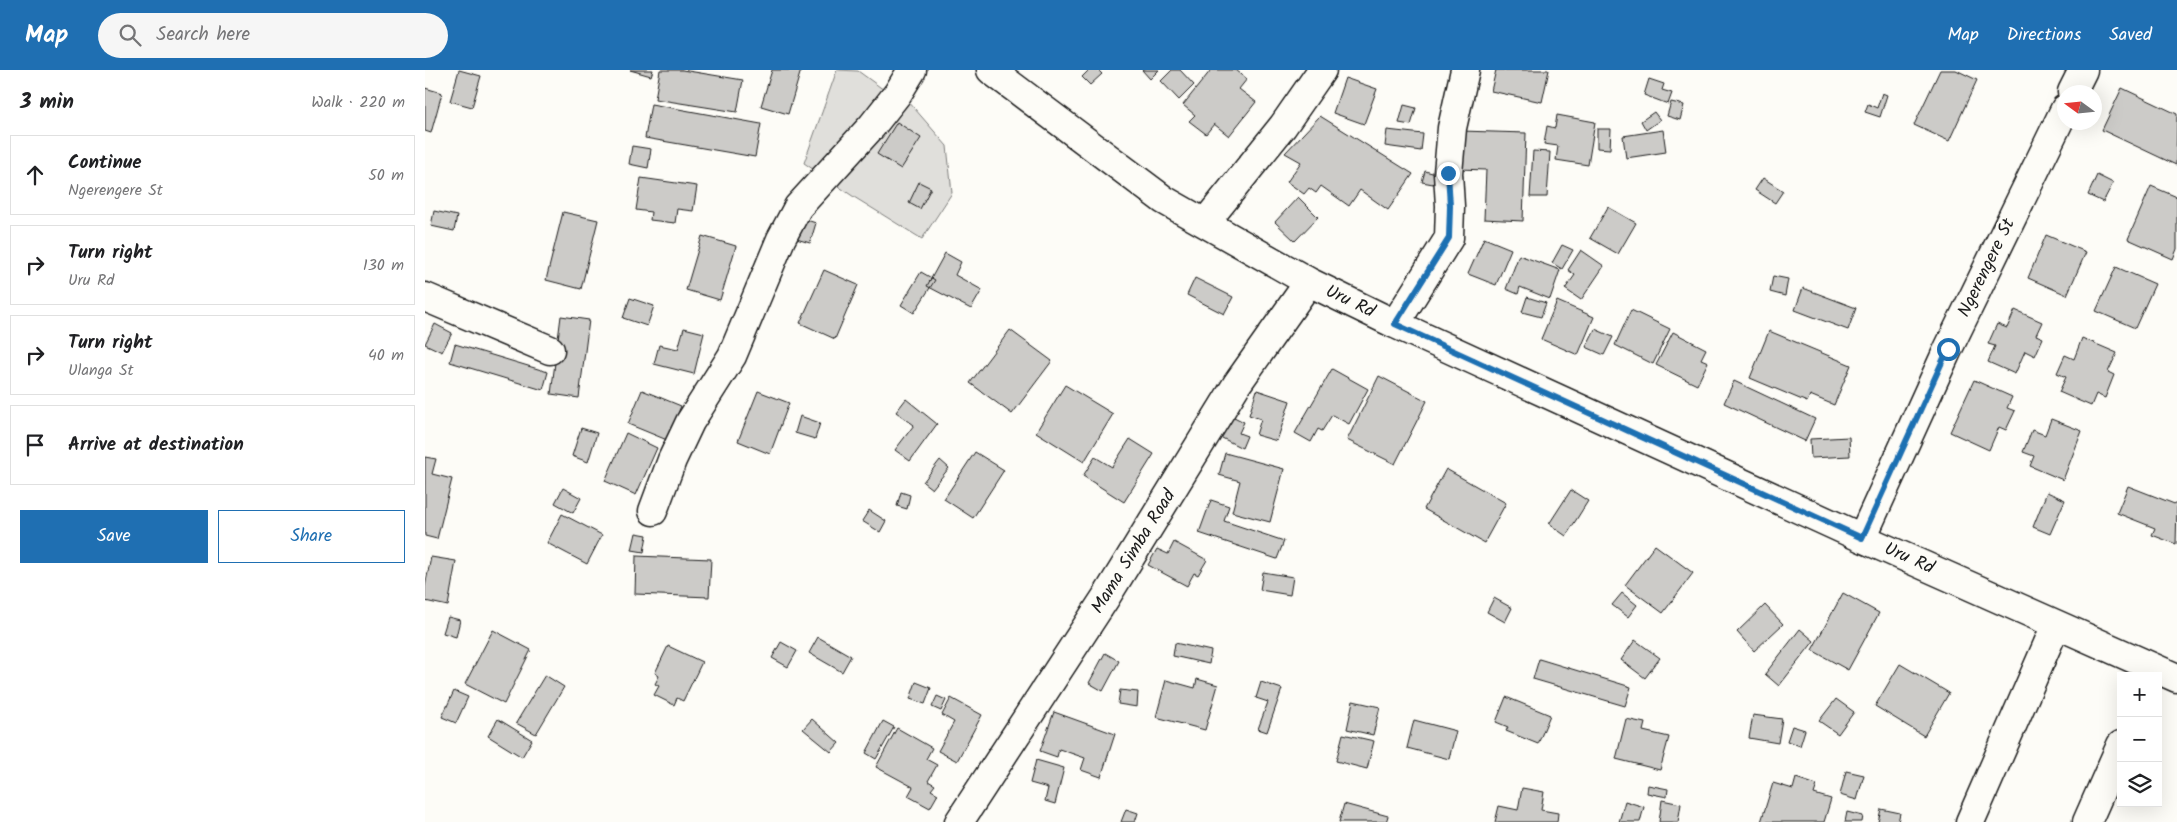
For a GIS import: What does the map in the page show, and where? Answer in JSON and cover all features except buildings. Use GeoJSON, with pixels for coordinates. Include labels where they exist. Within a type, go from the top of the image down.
{"type":"FeatureCollection","features":[{"type":"Feature","properties":{"kind":"street"},"geometry":{"type":"LineString","coordinates":[[653,511],[672,460],[690,422],[732,356],[781,238],[798,207],[871,126],[898,93],[912,70]]}},
{"type":"Feature","properties":{"kind":"street","name":"Uru Rd"},"geometry":{"type":"LineString","coordinates":[[991,70],[1164,200],[1309,282],[1395,324],[2157,672]]}},
{"type":"Feature","properties":{"kind":"street"},"geometry":{"type":"LineString","coordinates":[[1205,223],[1283,126],[1322,70]]}},
{"type":"Feature","properties":{"kind":"street"},"geometry":{"type":"LineString","coordinates":[[1395,324],[1449,238],[1448,173],[1451,128],[1465,70]]}},
{"type":"Feature","properties":{"kind":"street"},"geometry":{"type":"LineString","coordinates":[[2076,85],[2083,70]]}},
{"type":"Feature","properties":{"kind":"street","name":"Ngerengere St"},"geometry":{"type":"LineString","coordinates":[[1862,538],[1948,349],[2057,124]]}},
{"type":"Feature","properties":{"kind":"street","name":"Mama Simba Road"},"geometry":{"type":"LineString","coordinates":[[959,822],[1106,597],[1237,384],[1309,282]]}},
{"type":"Feature","properties":{"kind":"street"},"geometry":{"type":"LineString","coordinates":[[425,296],[550,350]]}},
{"type":"Feature","properties":{"kind":"street"},"geometry":{"type":"LineString","coordinates":[[1970,822],[2056,625]]}},
{"type":"Feature","properties":{"kind":"street"},"geometry":{"type":"LineString","coordinates":[[2087,822],[2117,754]]}},
{"type":"Feature","properties":{"kind":"shaded area"},"geometry":{"type":"Polygon","coordinates":[[[837,70],[858,71],[895,98],[908,101],[947,146],[952,193],[922,239],[854,197],[804,163],[837,70]]]}},
{"type":"Feature","properties":{"kind":"route"},"geometry":{"type":"LineString","coordinates":[[1448,173],[1449,238],[1395,324],[1862,538],[1948,349]]}}]}
